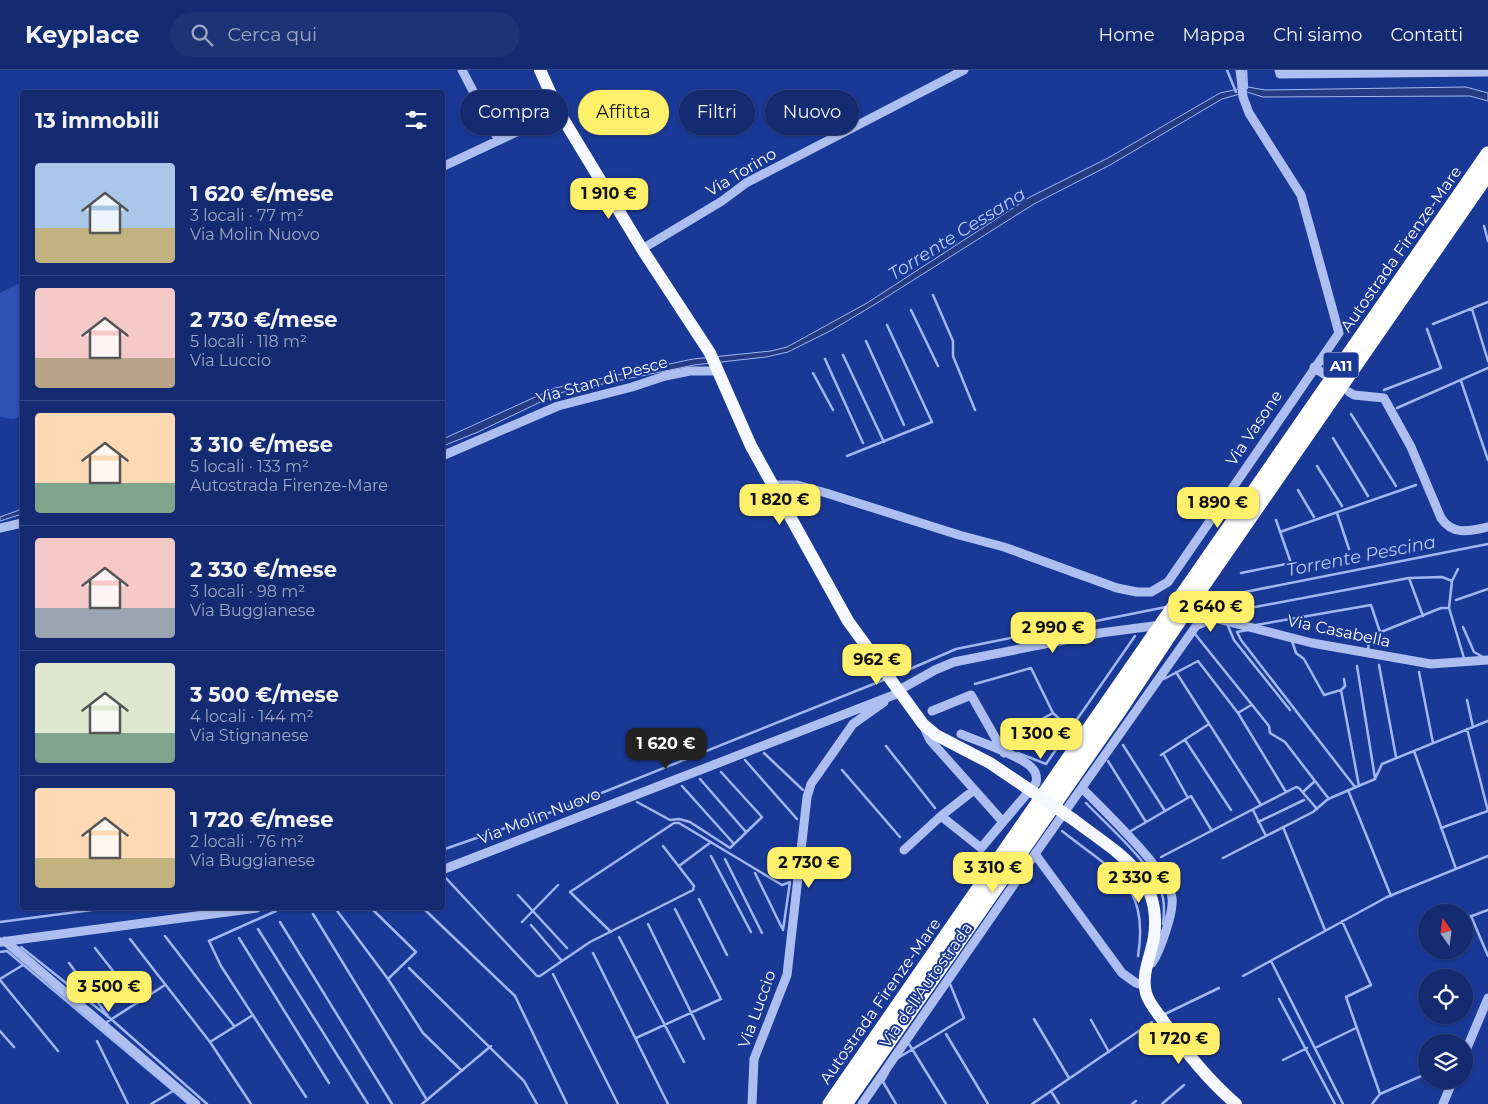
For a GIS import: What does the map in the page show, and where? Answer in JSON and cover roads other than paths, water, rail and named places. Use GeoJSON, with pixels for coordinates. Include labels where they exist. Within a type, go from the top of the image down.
{"type":"FeatureCollection","features":[{"type":"Feature","properties":{"kind":"highway","name":"Autostrada Firenze-Mare"},"geometry":{"type":"LineString","coordinates":[[830,1104],[1159,639],[1488,154]]}},
{"type":"Feature","properties":{"kind":"highway","name":"Autostrada Firenze-Mare"},"geometry":{"type":"LineString","coordinates":[[1200,579],[1488,173]]}},
{"type":"Feature","properties":{"kind":"highway","name":"Autostrada Firenze-Mare"},"geometry":{"type":"LineString","coordinates":[[845,1104],[1116,715],[1159,639]]}},
{"type":"Feature","properties":{"kind":"main road"},"geometry":{"type":"LineString","coordinates":[[540,70],[549,90]]}},
{"type":"Feature","properties":{"kind":"main road"},"geometry":{"type":"LineString","coordinates":[[568,127],[642,249],[710,353],[750,446],[848,620],[922,724],[936,735],[990,763],[1074,820],[1129,863],[1142,876],[1149,888],[1154,922],[1154,937],[1145,972],[1145,986],[1152,1005],[1214,1085],[1236,1104]]}},
{"type":"Feature","properties":{"kind":"street"},"geometry":{"type":"LineString","coordinates":[[462,70],[498,139]]}},
{"type":"Feature","properties":{"kind":"street","name":"Via Torino"},"geometry":{"type":"LineString","coordinates":[[642,249],[722,201],[746,183],[964,70]]}},
{"type":"Feature","properties":{"kind":"street","name":"Via Vasone"},"geometry":{"type":"LineString","coordinates":[[772,484],[806,487],[959,535],[1004,547],[1117,588],[1137,592],[1151,592],[1168,582],[1337,336],[1339,326],[1301,195],[1263,137],[1243,97],[1240,70]]}},
{"type":"Feature","properties":{"kind":"street"},"geometry":{"type":"LineString","coordinates":[[1278,70],[1280,74],[1488,72]]}},
{"type":"Feature","properties":{"kind":"street"},"geometry":{"type":"LineString","coordinates":[[445,166],[507,135]]}},
{"type":"Feature","properties":{"kind":"street"},"geometry":{"type":"LineString","coordinates":[[1314,367],[1324,374]]}},
{"type":"Feature","properties":{"kind":"street","name":"Via Stan di Pesce"},"geometry":{"type":"LineString","coordinates":[[445,455],[558,406],[632,388],[665,376],[718,368]]}},
{"type":"Feature","properties":{"kind":"street"},"geometry":{"type":"LineString","coordinates":[[1349,392],[1354,395],[1384,398],[1405,433],[1447,526],[1462,532],[1488,527]]}},
{"type":"Feature","properties":{"kind":"street"},"geometry":{"type":"LineString","coordinates":[[0,528],[20,523]]}},
{"type":"Feature","properties":{"kind":"street"},"geometry":{"type":"LineString","coordinates":[[898,691],[935,670],[954,662],[1100,633],[1214,618]]}},
{"type":"Feature","properties":{"kind":"street"},"geometry":{"type":"LineString","coordinates":[[1145,986],[1136,983],[1122,973],[1035,854],[1196,626],[1214,618]]}},
{"type":"Feature","properties":{"kind":"street","name":"Via Casabella"},"geometry":{"type":"LineString","coordinates":[[1214,618],[1312,643],[1384,657],[1431,664],[1488,660]]}},
{"type":"Feature","properties":{"kind":"street","name":"Via Molin Nuovo"},"geometry":{"type":"LineString","coordinates":[[445,869],[898,691]]}},
{"type":"Feature","properties":{"kind":"street","name":"Via Luccio"},"geometry":{"type":"LineString","coordinates":[[752,1104],[754,1059],[787,975],[807,797],[811,784],[853,724],[898,691]]}},
{"type":"Feature","properties":{"kind":"street"},"geometry":{"type":"LineString","coordinates":[[932,711],[971,695],[1004,753]]}},
{"type":"Feature","properties":{"kind":"street"},"geometry":{"type":"LineString","coordinates":[[922,724],[930,740],[1003,822]]}},
{"type":"Feature","properties":{"kind":"street"},"geometry":{"type":"LineString","coordinates":[[941,816],[981,848],[1036,783],[1037,778],[1032,767],[961,734]]}},
{"type":"Feature","properties":{"kind":"street"},"geometry":{"type":"LineString","coordinates":[[1082,789],[1122,828],[1164,879],[1172,898],[1165,934],[1153,961],[1145,972]]}},
{"type":"Feature","properties":{"kind":"street"},"geometry":{"type":"LineString","coordinates":[[904,850],[941,816],[974,790]]}},
{"type":"Feature","properties":{"kind":"street","name":"Via dell'Autostrada"},"geometry":{"type":"LineString","coordinates":[[862,1104],[1035,854]]}},
{"type":"Feature","properties":{"kind":"street"},"geometry":{"type":"LineString","coordinates":[[3,942],[242,910]]}},
{"type":"Feature","properties":{"kind":"street"},"geometry":{"type":"LineString","coordinates":[[3,942],[196,1104]]}},
{"type":"Feature","properties":{"kind":"street"},"geometry":{"type":"LineString","coordinates":[[1473,1034],[1488,998]]}},
{"type":"Feature","properties":{"kind":"street"},"geometry":{"type":"LineString","coordinates":[[1443,1104],[1449,1089]]}},
{"type":"Feature","properties":{"kind":"waterway"},"geometry":{"type":"LineString","coordinates":[[1227,70],[1236,92]]}},
{"type":"Feature","properties":{"kind":"waterway"},"geometry":{"type":"LineString","coordinates":[[1246,70],[1247,88]]}},
{"type":"Feature","properties":{"kind":"waterway"},"geometry":{"type":"LineString","coordinates":[[1484,226],[1488,241]]}},
{"type":"Feature","properties":{"kind":"waterway"},"geometry":{"type":"LineString","coordinates":[[933,295],[953,341],[953,356],[975,410]]}},
{"type":"Feature","properties":{"kind":"waterway"},"geometry":{"type":"LineString","coordinates":[[1433,324],[1488,302]]}},
{"type":"Feature","properties":{"kind":"waterway"},"geometry":{"type":"LineString","coordinates":[[1472,309],[1488,361]]}},
{"type":"Feature","properties":{"kind":"waterway"},"geometry":{"type":"LineString","coordinates":[[911,310],[938,366]]}},
{"type":"Feature","properties":{"kind":"waterway"},"geometry":{"type":"LineString","coordinates":[[847,456],[932,422],[887,325]]}},
{"type":"Feature","properties":{"kind":"waterway"},"geometry":{"type":"LineString","coordinates":[[1384,390],[1441,368],[1427,329]]}},
{"type":"Feature","properties":{"kind":"waterway"},"geometry":{"type":"LineString","coordinates":[[866,341],[904,425]]}},
{"type":"Feature","properties":{"kind":"waterway"},"geometry":{"type":"LineString","coordinates":[[843,355],[884,442]]}},
{"type":"Feature","properties":{"kind":"waterway"},"geometry":{"type":"LineString","coordinates":[[825,359],[863,443]]}},
{"type":"Feature","properties":{"kind":"waterway"},"geometry":{"type":"LineString","coordinates":[[1397,408],[1488,368]]}},
{"type":"Feature","properties":{"kind":"waterway"},"geometry":{"type":"LineString","coordinates":[[813,373],[833,410]]}},
{"type":"Feature","properties":{"kind":"waterway"},"geometry":{"type":"LineString","coordinates":[[1461,381],[1488,460]]}},
{"type":"Feature","properties":{"kind":"waterway"},"geometry":{"type":"LineString","coordinates":[[1351,414],[1396,486]]}},
{"type":"Feature","properties":{"kind":"waterway"},"geometry":{"type":"LineString","coordinates":[[1333,438],[1368,496]]}},
{"type":"Feature","properties":{"kind":"waterway"},"geometry":{"type":"LineString","coordinates":[[1317,466],[1342,506]]}},
{"type":"Feature","properties":{"kind":"waterway"},"geometry":{"type":"LineString","coordinates":[[1280,532],[1416,485]]}},
{"type":"Feature","properties":{"kind":"waterway"},"geometry":{"type":"LineString","coordinates":[[1298,490],[1314,517]]}},
{"type":"Feature","properties":{"kind":"waterway"},"geometry":{"type":"LineString","coordinates":[[1337,513],[1349,549]]}},
{"type":"Feature","properties":{"kind":"waterway"},"geometry":{"type":"LineString","coordinates":[[1241,573],[1291,563],[1276,520]]}},
{"type":"Feature","properties":{"kind":"waterway","name":"Torrente Pescina"},"geometry":{"type":"LineString","coordinates":[[1199,601],[1488,544]]}},
{"type":"Feature","properties":{"kind":"waterway"},"geometry":{"type":"LineString","coordinates":[[1458,569],[1452,581],[1449,608],[1464,658]]}},
{"type":"Feature","properties":{"kind":"waterway"},"geometry":{"type":"LineString","coordinates":[[1218,614],[1409,578],[1442,577],[1452,581]]}},
{"type":"Feature","properties":{"kind":"waterway"},"geometry":{"type":"LineString","coordinates":[[1409,578],[1423,616]]}},
{"type":"Feature","properties":{"kind":"waterway"},"geometry":{"type":"LineString","coordinates":[[1456,600],[1488,589]]}},
{"type":"Feature","properties":{"kind":"waterway"},"geometry":{"type":"LineString","coordinates":[[1256,625],[1371,605],[1380,632]]}},
{"type":"Feature","properties":{"kind":"waterway","name":"Torrente Pescina"},"geometry":{"type":"LineString","coordinates":[[894,676],[956,649],[1166,607]]}},
{"type":"Feature","properties":{"kind":"waterway"},"geometry":{"type":"LineString","coordinates":[[1368,651],[1369,639],[1376,634],[1441,608],[1449,608]]}},
{"type":"Feature","properties":{"kind":"waterway"},"geometry":{"type":"LineString","coordinates":[[1228,626],[1234,640],[1290,710]]}},
{"type":"Feature","properties":{"kind":"waterway"},"geometry":{"type":"LineString","coordinates":[[1463,627],[1474,652],[1483,657]]}},
{"type":"Feature","properties":{"kind":"waterway"},"geometry":{"type":"LineString","coordinates":[[1248,630],[1237,632],[1241,640],[1355,787]]}},
{"type":"Feature","properties":{"kind":"waterway"},"geometry":{"type":"LineString","coordinates":[[1195,634],[1269,726],[1270,733],[1285,742],[1315,781]]}},
{"type":"Feature","properties":{"kind":"waterway"},"geometry":{"type":"LineString","coordinates":[[1018,753],[1046,764],[1135,636]]}},
{"type":"Feature","properties":{"kind":"waterway"},"geometry":{"type":"LineString","coordinates":[[1292,641],[1296,653],[1304,659],[1324,695],[1341,690],[1345,686],[1344,679]]}},
{"type":"Feature","properties":{"kind":"waterway"},"geometry":{"type":"LineString","coordinates":[[1164,679],[1198,661],[1238,713],[1286,792]]}},
{"type":"Feature","properties":{"kind":"waterway"},"geometry":{"type":"LineString","coordinates":[[1379,665],[1396,757]]}},
{"type":"Feature","properties":{"kind":"waterway"},"geometry":{"type":"LineString","coordinates":[[1357,666],[1375,778]]}},
{"type":"Feature","properties":{"kind":"waterway"},"geometry":{"type":"LineString","coordinates":[[975,684],[1031,668],[1053,713],[1069,728]]}},
{"type":"Feature","properties":{"kind":"waterway"},"geometry":{"type":"LineString","coordinates":[[1176,672],[1261,805]]}},
{"type":"Feature","properties":{"kind":"waterway"},"geometry":{"type":"LineString","coordinates":[[1419,672],[1433,743]]}},
{"type":"Feature","properties":{"kind":"waterway","name":"Torrente Pescina"},"geometry":{"type":"LineString","coordinates":[[445,849],[569,806],[886,679]]}},
{"type":"Feature","properties":{"kind":"waterway"},"geometry":{"type":"LineString","coordinates":[[1341,690],[1359,786]]}},
{"type":"Feature","properties":{"kind":"waterway"},"geometry":{"type":"LineString","coordinates":[[1467,700],[1473,727]]}},
{"type":"Feature","properties":{"kind":"waterway"},"geometry":{"type":"LineString","coordinates":[[1238,713],[1251,705]]}},
{"type":"Feature","properties":{"kind":"waterway"},"geometry":{"type":"LineString","coordinates":[[1003,740],[1053,713]]}},
{"type":"Feature","properties":{"kind":"waterway"},"geometry":{"type":"LineString","coordinates":[[1223,858],[1313,812],[1328,799],[1375,779],[1382,764],[1488,721]]}},
{"type":"Feature","properties":{"kind":"waterway"},"geometry":{"type":"LineString","coordinates":[[1161,755],[1209,724]]}},
{"type":"Feature","properties":{"kind":"waterway"},"geometry":{"type":"LineString","coordinates":[[1467,729],[1488,811]]}},
{"type":"Feature","properties":{"kind":"waterway"},"geometry":{"type":"LineString","coordinates":[[1185,740],[1231,810]]}},
{"type":"Feature","properties":{"kind":"waterway"},"geometry":{"type":"LineString","coordinates":[[1123,745],[1165,811]]}},
{"type":"Feature","properties":{"kind":"waterway"},"geometry":{"type":"LineString","coordinates":[[886,746],[935,808]]}},
{"type":"Feature","properties":{"kind":"waterway"},"geometry":{"type":"LineString","coordinates":[[1414,751],[1456,869]]}},
{"type":"Feature","properties":{"kind":"waterway"},"geometry":{"type":"LineString","coordinates":[[764,753],[803,790]]}},
{"type":"Feature","properties":{"kind":"waterway"},"geometry":{"type":"LineString","coordinates":[[1164,755],[1188,798]]}},
{"type":"Feature","properties":{"kind":"waterway"},"geometry":{"type":"LineString","coordinates":[[745,760],[797,819]]}},
{"type":"Feature","properties":{"kind":"waterway"},"geometry":{"type":"LineString","coordinates":[[1108,761],[1146,822]]}},
{"type":"Feature","properties":{"kind":"waterway"},"geometry":{"type":"LineString","coordinates":[[842,770],[900,837]]}},
{"type":"Feature","properties":{"kind":"waterway"},"geometry":{"type":"LineString","coordinates":[[637,802],[670,820],[679,819],[690,822],[730,848],[762,817],[721,772]]}},
{"type":"Feature","properties":{"kind":"waterway"},"geometry":{"type":"LineString","coordinates":[[700,779],[746,832]]}},
{"type":"Feature","properties":{"kind":"waterway"},"geometry":{"type":"LineString","coordinates":[[1303,792],[1315,781],[1329,799]]}},
{"type":"Feature","properties":{"kind":"waterway"},"geometry":{"type":"LineString","coordinates":[[682,786],[734,844]]}},
{"type":"Feature","properties":{"kind":"waterway"},"geometry":{"type":"LineString","coordinates":[[1161,857],[1296,787],[1317,809]]}},
{"type":"Feature","properties":{"kind":"waterway"},"geometry":{"type":"LineString","coordinates":[[1348,790],[1391,896]]}},
{"type":"Feature","properties":{"kind":"waterway"},"geometry":{"type":"LineString","coordinates":[[1129,832],[1191,796],[1212,831]]}},
{"type":"Feature","properties":{"kind":"waterway"},"geometry":{"type":"LineString","coordinates":[[1258,822],[1304,800]]}},
{"type":"Feature","properties":{"kind":"waterway"},"geometry":{"type":"LineString","coordinates":[[1086,803],[1130,848],[1151,873],[1159,886],[1163,898],[1163,924]]}},
{"type":"Feature","properties":{"kind":"waterway"},"geometry":{"type":"LineString","coordinates":[[1253,810],[1266,836]]}},
{"type":"Feature","properties":{"kind":"waterway"},"geometry":{"type":"LineString","coordinates":[[1441,828],[1488,811]]}},
{"type":"Feature","properties":{"kind":"waterway"},"geometry":{"type":"LineString","coordinates":[[611,932],[570,892],[674,823],[679,823],[782,885],[790,882],[783,930]]}},
{"type":"Feature","properties":{"kind":"waterway"},"geometry":{"type":"LineString","coordinates":[[1283,827],[1325,930]]}},
{"type":"Feature","properties":{"kind":"waterway"},"geometry":{"type":"LineString","coordinates":[[1062,831],[1112,869],[1133,895],[1138,911],[1140,931],[1138,956]]}},
{"type":"Feature","properties":{"kind":"waterway"},"geometry":{"type":"LineString","coordinates":[[679,866],[711,842]]}},
{"type":"Feature","properties":{"kind":"waterway"},"geometry":{"type":"LineString","coordinates":[[445,877],[537,976],[540,976],[590,942],[693,890],[694,886],[663,846]]}},
{"type":"Feature","properties":{"kind":"waterway"},"geometry":{"type":"LineString","coordinates":[[711,856],[751,932]]}},
{"type":"Feature","properties":{"kind":"waterway"},"geometry":{"type":"LineString","coordinates":[[1243,976],[1387,897],[1488,856]]}},
{"type":"Feature","properties":{"kind":"waterway"},"geometry":{"type":"LineString","coordinates":[[725,859],[762,933]]}},
{"type":"Feature","properties":{"kind":"waterway"},"geometry":{"type":"LineString","coordinates":[[755,873],[782,928]]}},
{"type":"Feature","properties":{"kind":"waterway"},"geometry":{"type":"LineString","coordinates":[[522,922],[558,885]]}},
{"type":"Feature","properties":{"kind":"waterway"},"geometry":{"type":"LineString","coordinates":[[518,895],[567,948]]}},
{"type":"Feature","properties":{"kind":"waterway"},"geometry":{"type":"LineString","coordinates":[[699,899],[727,955]]}},
{"type":"Feature","properties":{"kind":"waterway"},"geometry":{"type":"LineString","coordinates":[[675,909],[720,997]]}},
{"type":"Feature","properties":{"kind":"waterway","name":"Torrente Pescina"},"geometry":{"type":"LineString","coordinates":[[0,922],[92,910]]}},
{"type":"Feature","properties":{"kind":"waterway"},"geometry":{"type":"LineString","coordinates":[[336,910],[388,979],[423,1033],[462,1071]]}},
{"type":"Feature","properties":{"kind":"waterway"},"geometry":{"type":"LineString","coordinates":[[373,910],[416,952],[388,979]]}},
{"type":"Feature","properties":{"kind":"waterway"},"geometry":{"type":"LineString","coordinates":[[425,910],[515,996],[567,1104]]}},
{"type":"Feature","properties":{"kind":"waterway"},"geometry":{"type":"LineString","coordinates":[[1473,916],[1488,910]]}},
{"type":"Feature","properties":{"kind":"waterway"},"geometry":{"type":"LineString","coordinates":[[276,911],[209,941],[221,966],[306,1097]]}},
{"type":"Feature","properties":{"kind":"waterway"},"geometry":{"type":"LineString","coordinates":[[313,914],[427,1100]]}},
{"type":"Feature","properties":{"kind":"waterway"},"geometry":{"type":"LineString","coordinates":[[1342,921],[1371,985],[1346,997],[1380,1094]]}},
{"type":"Feature","properties":{"kind":"waterway"},"geometry":{"type":"LineString","coordinates":[[1473,921],[1488,956]]}},
{"type":"Feature","properties":{"kind":"waterway"},"geometry":{"type":"LineString","coordinates":[[280,922],[392,1104]]}},
{"type":"Feature","properties":{"kind":"waterway"},"geometry":{"type":"LineString","coordinates":[[648,924],[704,1039]]}},
{"type":"Feature","properties":{"kind":"waterway"},"geometry":{"type":"LineString","coordinates":[[531,925],[562,961]]}},
{"type":"Feature","properties":{"kind":"waterway"},"geometry":{"type":"LineString","coordinates":[[258,929],[368,1104]]}},
{"type":"Feature","properties":{"kind":"waterway"},"geometry":{"type":"LineString","coordinates":[[165,936],[234,1026]]}},
{"type":"Feature","properties":{"kind":"waterway"},"geometry":{"type":"LineString","coordinates":[[619,937],[684,1062]]}},
{"type":"Feature","properties":{"kind":"waterway"},"geometry":{"type":"LineString","coordinates":[[239,938],[329,1083]]}},
{"type":"Feature","properties":{"kind":"waterway"},"geometry":{"type":"LineString","coordinates":[[130,939],[210,1042],[251,1104]]}},
{"type":"Feature","properties":{"kind":"waterway"},"geometry":{"type":"LineString","coordinates":[[21,947],[111,1019],[207,1104]]}},
{"type":"Feature","properties":{"kind":"waterway"},"geometry":{"type":"LineString","coordinates":[[95,948],[138,1003]]}},
{"type":"Feature","properties":{"kind":"waterway"},"geometry":{"type":"LineString","coordinates":[[0,952],[7,951],[189,1104]]}},
{"type":"Feature","properties":{"kind":"waterway"},"geometry":{"type":"LineString","coordinates":[[593,953],[668,1104]]}},
{"type":"Feature","properties":{"kind":"waterway"},"geometry":{"type":"LineString","coordinates":[[1271,961],[1343,1104]]}},
{"type":"Feature","properties":{"kind":"waterway"},"geometry":{"type":"LineString","coordinates":[[69,963],[108,1016]]}},
{"type":"Feature","properties":{"kind":"waterway"},"geometry":{"type":"LineString","coordinates":[[0,979],[23,965]]}},
{"type":"Feature","properties":{"kind":"waterway"},"geometry":{"type":"LineString","coordinates":[[409,968],[524,1081],[537,1104]]}},
{"type":"Feature","properties":{"kind":"waterway"},"geometry":{"type":"LineString","coordinates":[[553,974],[618,1104]]}},
{"type":"Feature","properties":{"kind":"waterway"},"geometry":{"type":"LineString","coordinates":[[0,980],[58,1051]]}},
{"type":"Feature","properties":{"kind":"waterway"},"geometry":{"type":"LineString","coordinates":[[898,1058],[964,1018],[950,984]]}},
{"type":"Feature","properties":{"kind":"waterway"},"geometry":{"type":"LineString","coordinates":[[107,1022],[165,985]]}},
{"type":"Feature","properties":{"kind":"waterway"},"geometry":{"type":"LineString","coordinates":[[1165,1014],[1219,988]]}},
{"type":"Feature","properties":{"kind":"waterway"},"geometry":{"type":"LineString","coordinates":[[636,1038],[721,999]]}},
{"type":"Feature","properties":{"kind":"waterway"},"geometry":{"type":"LineString","coordinates":[[1279,999],[1335,1104]]}},
{"type":"Feature","properties":{"kind":"waterway"},"geometry":{"type":"LineString","coordinates":[[210,1042],[253,1015]]}},
{"type":"Feature","properties":{"kind":"waterway"},"geometry":{"type":"LineString","coordinates":[[1034,1019],[1069,1078]]}},
{"type":"Feature","properties":{"kind":"waterway"},"geometry":{"type":"LineString","coordinates":[[1091,1020],[1109,1052]]}},
{"type":"Feature","properties":{"kind":"waterway"},"geometry":{"type":"LineString","coordinates":[[1032,1104],[1152,1022]]}},
{"type":"Feature","properties":{"kind":"waterway"},"geometry":{"type":"LineString","coordinates":[[1315,1048],[1356,1028]]}},
{"type":"Feature","properties":{"kind":"waterway"},"geometry":{"type":"LineString","coordinates":[[0,1031],[14,1047]]}},
{"type":"Feature","properties":{"kind":"waterway"},"geometry":{"type":"LineString","coordinates":[[946,1034],[988,1104]]}},
{"type":"Feature","properties":{"kind":"waterway"},"geometry":{"type":"LineString","coordinates":[[97,1041],[128,1104]]}},
{"type":"Feature","properties":{"kind":"waterway"},"geometry":{"type":"LineString","coordinates":[[909,1044],[946,1104]]}},
{"type":"Feature","properties":{"kind":"waterway"},"geometry":{"type":"LineString","coordinates":[[422,1104],[491,1046]]}},
{"type":"Feature","properties":{"kind":"waterway"},"geometry":{"type":"LineString","coordinates":[[1283,1060],[1307,1048]]}},
{"type":"Feature","properties":{"kind":"waterway"},"geometry":{"type":"LineString","coordinates":[[888,1073],[883,1082],[896,1104]]}},
{"type":"Feature","properties":{"kind":"waterway"},"geometry":{"type":"LineString","coordinates":[[1372,1104],[1380,1094],[1418,1077]]}},
{"type":"Feature","properties":{"kind":"waterway"},"geometry":{"type":"LineString","coordinates":[[1162,1104],[1184,1085]]}},
{"type":"Feature","properties":{"kind":"waterway"},"geometry":{"type":"LineString","coordinates":[[151,1104],[173,1091]]}},
{"type":"Feature","properties":{"kind":"waterway"},"geometry":{"type":"LineString","coordinates":[[1051,1091],[1059,1104]]}},
{"type":"Feature","properties":{"kind":"waterway"},"geometry":{"type":"LineString","coordinates":[[1132,1104],[1136,1101]]}},
{"type":"Feature","properties":{"kind":"water label","name":"Torrente Cessana"},"geometry":{"type":"Point","coordinates":[957,234]}}]}
